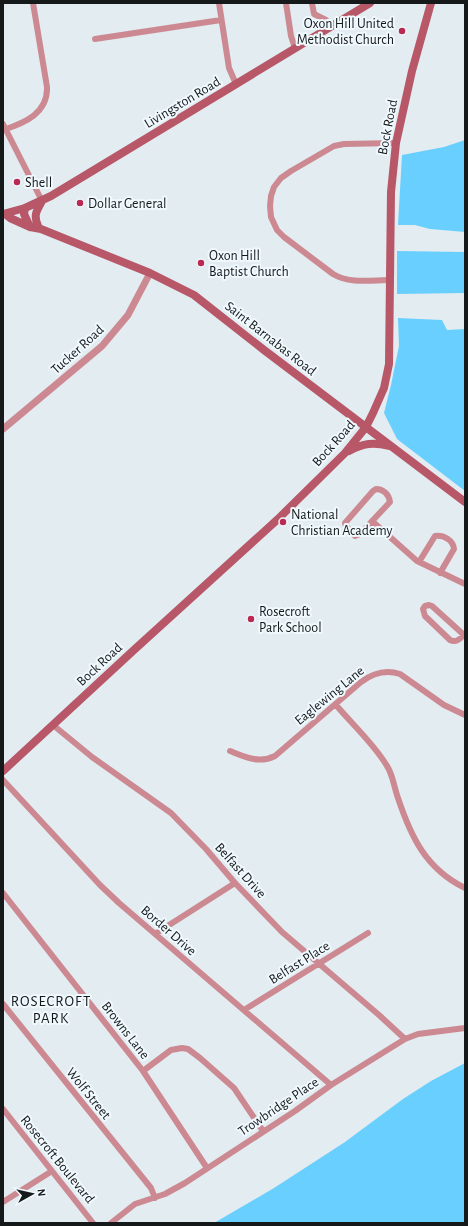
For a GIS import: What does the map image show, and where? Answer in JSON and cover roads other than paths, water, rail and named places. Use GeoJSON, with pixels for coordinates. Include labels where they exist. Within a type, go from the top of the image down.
{"type":"FeatureCollection","features":[{"type":"Feature","properties":{"kind":"main road","name":"Livingston Road"},"geometry":{"type":"LineString","coordinates":[[4,214],[42,201],[370,3]]}},
{"type":"Feature","properties":{"kind":"main road","name":"Bock Road"},"geometry":{"type":"LineString","coordinates":[[3,771],[272,525],[345,453],[366,427],[380,398],[388,370],[391,192],[396,143],[412,71],[432,3]]}},
{"type":"Feature","properties":{"kind":"main road"},"geometry":{"type":"LineString","coordinates":[[36,227],[35,213],[42,201]]}},
{"type":"Feature","properties":{"kind":"main road"},"geometry":{"type":"LineString","coordinates":[[25,208],[24,214],[36,227]]}},
{"type":"Feature","properties":{"kind":"main road","name":"Saint Barnabas Road"},"geometry":{"type":"LineString","coordinates":[[4,214],[150,273],[194,295],[264,350],[465,502]]}},
{"type":"Feature","properties":{"kind":"main road"},"geometry":{"type":"LineString","coordinates":[[345,453],[358,446],[371,443],[392,447]]}},
{"type":"Feature","properties":{"kind":"street"},"geometry":{"type":"LineString","coordinates":[[33,3],[47,87],[47,96],[43,106],[34,115],[4,128],[42,201]]}},
{"type":"Feature","properties":{"kind":"street"},"geometry":{"type":"LineString","coordinates":[[219,3],[229,68],[236,84]]}},
{"type":"Feature","properties":{"kind":"street"},"geometry":{"type":"LineString","coordinates":[[286,3],[291,36],[295,48]]}},
{"type":"Feature","properties":{"kind":"street"},"geometry":{"type":"LineString","coordinates":[[312,3],[314,14],[326,20],[331,27]]}},
{"type":"Feature","properties":{"kind":"street"},"geometry":{"type":"LineString","coordinates":[[95,38],[221,20]]}},
{"type":"Feature","properties":{"kind":"street"},"geometry":{"type":"LineString","coordinates":[[390,280],[350,280],[340,278],[333,274],[280,233],[271,217],[270,200],[274,187],[281,178],[305,162],[334,146],[344,144],[396,143]]}},
{"type":"Feature","properties":{"kind":"street","name":"Tucker Road"},"geometry":{"type":"LineString","coordinates":[[3,428],[94,354],[114,334],[128,315],[150,273]]}},
{"type":"Feature","properties":{"kind":"street"},"geometry":{"type":"LineString","coordinates":[[379,489],[388,496],[390,502],[372,521],[358,536],[352,534],[345,523],[373,491],[379,489]]}},
{"type":"Feature","properties":{"kind":"street"},"geometry":{"type":"LineString","coordinates":[[372,521],[397,545],[419,562],[465,584]]}},
{"type":"Feature","properties":{"kind":"street"},"geometry":{"type":"LineString","coordinates":[[419,562],[435,536],[444,537],[452,542],[454,549],[440,573]]}},
{"type":"Feature","properties":{"kind":"street"},"geometry":{"type":"LineString","coordinates":[[425,606],[432,606],[464,634],[457,641],[453,642],[425,616],[423,609],[425,606]]}},
{"type":"Feature","properties":{"kind":"street","name":"Eaglewing Lane"},"geometry":{"type":"LineString","coordinates":[[230,751],[250,759],[263,760],[271,758],[287,747],[316,720],[368,677],[380,672],[393,672],[403,676],[444,705],[465,715]]}},
{"type":"Feature","properties":{"kind":"street"},"geometry":{"type":"LineString","coordinates":[[336,705],[377,751],[388,767],[406,823],[424,854],[443,874],[454,883],[465,888]]}},
{"type":"Feature","properties":{"kind":"street","name":"Belfast Drive"},"geometry":{"type":"LineString","coordinates":[[53,725],[92,757],[171,813],[206,848],[235,883],[282,932],[405,1039]]}},
{"type":"Feature","properties":{"kind":"street","name":"Border Drive"},"geometry":{"type":"LineString","coordinates":[[3,780],[100,885],[331,1085]]}},
{"type":"Feature","properties":{"kind":"street"},"geometry":{"type":"LineString","coordinates":[[155,934],[235,883]]}},
{"type":"Feature","properties":{"kind":"street","name":"Browns Lane"},"geometry":{"type":"LineString","coordinates":[[3,893],[143,1071],[207,1168]]}},
{"type":"Feature","properties":{"kind":"street","name":"Belfast Place"},"geometry":{"type":"LineString","coordinates":[[244,1010],[368,933]]}},
{"type":"Feature","properties":{"kind":"street","name":"Wolf Street"},"geometry":{"type":"LineString","coordinates":[[3,1004],[151,1188],[155,1198]]}},
{"type":"Feature","properties":{"kind":"street","name":"Trowbridge Place"},"geometry":{"type":"LineString","coordinates":[[111,1223],[135,1204],[155,1198],[172,1190],[295,1111],[331,1085],[405,1039],[418,1034],[465,1028]]}},
{"type":"Feature","properties":{"kind":"street"},"geometry":{"type":"LineString","coordinates":[[143,1071],[172,1050],[182,1048],[188,1049],[234,1088],[263,1131]]}},
{"type":"Feature","properties":{"kind":"street","name":"Rosecroft Boulevard"},"geometry":{"type":"LineString","coordinates":[[3,1110],[93,1223]]}},
{"type":"Feature","properties":{"kind":"street"},"geometry":{"type":"LineString","coordinates":[[3,1202],[52,1171]]}},
{"type":"Feature","properties":{"kind":"place","name":"Oxon Hill United Methodist Church"},"geometry":{"type":"Point","coordinates":[402,31]}},
{"type":"Feature","properties":{"kind":"place","name":"Shell"},"geometry":{"type":"Point","coordinates":[17,182]}},
{"type":"Feature","properties":{"kind":"place","name":"Dollar General"},"geometry":{"type":"Point","coordinates":[80,203]}},
{"type":"Feature","properties":{"kind":"place","name":"Oxon Hill Baptist Church"},"geometry":{"type":"Point","coordinates":[201,263]}},
{"type":"Feature","properties":{"kind":"place","name":"National Christian Academy"},"geometry":{"type":"Point","coordinates":[283,522]}},
{"type":"Feature","properties":{"kind":"place","name":"Rosecroft Park School"},"geometry":{"type":"Point","coordinates":[251,619]}},
{"type":"Feature","properties":{"kind":"district","name":"ROSECROFT PARK"},"geometry":{"type":"Point","coordinates":[51,1010]}}]}
